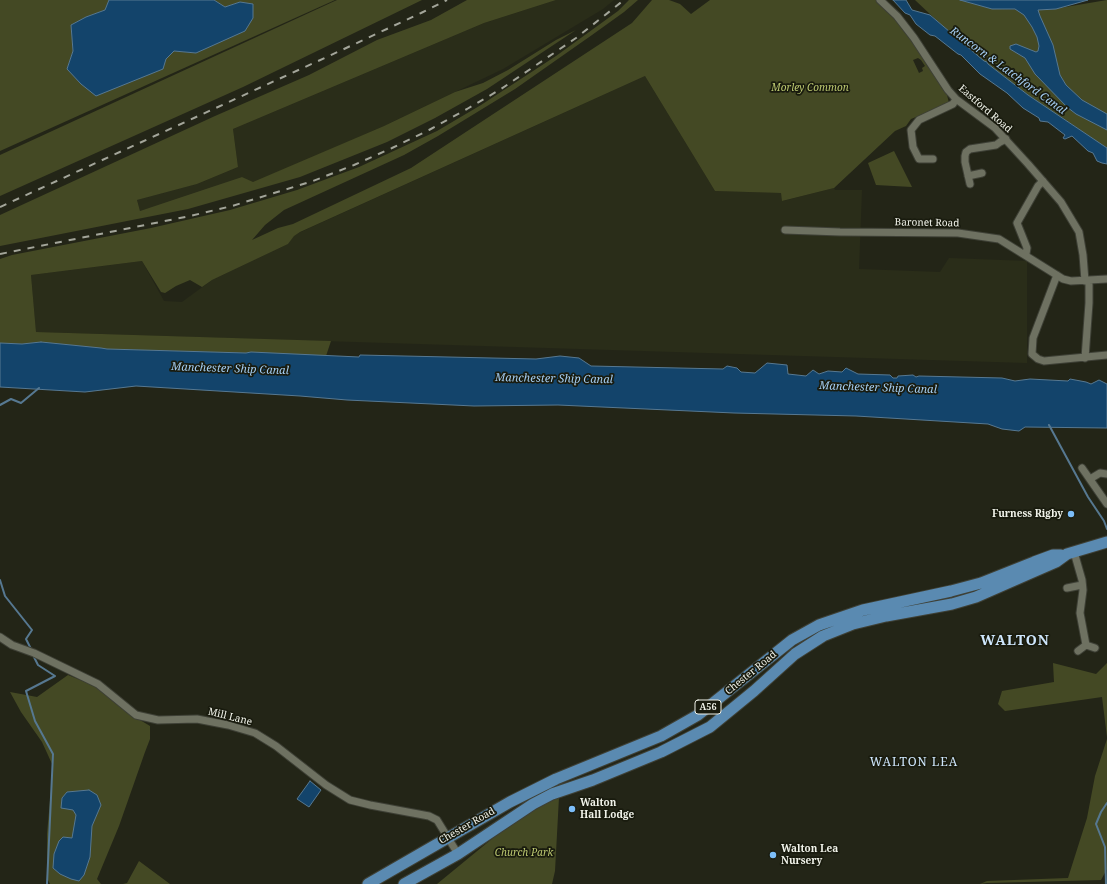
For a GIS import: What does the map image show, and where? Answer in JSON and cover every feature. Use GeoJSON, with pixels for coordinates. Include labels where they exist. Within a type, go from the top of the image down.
{"type":"FeatureCollection","features":[{"type":"Feature","properties":{"kind":"highway","name":"Chester Road"},"geometry":{"type":"LineString","coordinates":[[368,884],[510,802],[556,779],[660,736],[698,715],[792,640],[820,625],[863,610],[951,592],[981,583],[1053,555],[1070,553],[1105,542]]}},
{"type":"Feature","properties":{"kind":"highway","name":"Chester Road"},"geometry":{"type":"LineString","coordinates":[[404,884],[458,854],[533,804],[552,794],[593,780],[661,752],[710,727],[754,691],[795,654],[823,636],[860,622],[952,604],[976,597],[1056,562],[1070,553]]}},
{"type":"Feature","properties":{"kind":"street","name":"Eastford Road"},"geometry":{"type":"LineString","coordinates":[[880,0],[897,16],[914,38],[948,90],[956,99],[995,128],[1061,202],[1079,232],[1087,280],[1089,303],[1085,358]]}},
{"type":"Feature","properties":{"kind":"street"},"geometry":{"type":"LineString","coordinates":[[933,159],[919,160],[912,147],[911,130],[919,120],[952,104],[956,99]]}},
{"type":"Feature","properties":{"kind":"street"},"geometry":{"type":"LineString","coordinates":[[970,184],[965,156],[968,150],[996,145],[1006,140]]}},
{"type":"Feature","properties":{"kind":"street"},"geometry":{"type":"LineString","coordinates":[[968,176],[982,173]]}},
{"type":"Feature","properties":{"kind":"street"},"geometry":{"type":"LineString","coordinates":[[1026,254],[1027,248],[1018,223],[1038,186],[1043,181]]}},
{"type":"Feature","properties":{"kind":"street","name":"Baronet Road"},"geometry":{"type":"LineString","coordinates":[[785,230],[958,233],[999,239],[1026,254],[1063,279],[1071,281],[1107,279]]}},
{"type":"Feature","properties":{"kind":"street"},"geometry":{"type":"LineString","coordinates":[[1057,275],[1033,338],[1032,354],[1038,359],[1044,361],[1107,355]]}},
{"type":"Feature","properties":{"kind":"street"},"geometry":{"type":"LineString","coordinates":[[1082,468],[1107,504]]}},
{"type":"Feature","properties":{"kind":"street"},"geometry":{"type":"LineString","coordinates":[[1090,479],[1100,473],[1107,474]]}},
{"type":"Feature","properties":{"kind":"street"},"geometry":{"type":"LineString","coordinates":[[1070,553],[1082,585],[1080,613],[1086,645]]}},
{"type":"Feature","properties":{"kind":"street"},"geometry":{"type":"LineString","coordinates":[[1068,588],[1082,585]]}},
{"type":"Feature","properties":{"kind":"street","name":"Mill Lane"},"geometry":{"type":"LineString","coordinates":[[0,638],[12,645],[34,653],[98,684],[136,715],[158,720],[197,719],[228,725],[255,733],[276,746],[326,785],[350,800],[429,816],[437,820],[458,854]]}},
{"type":"Feature","properties":{"kind":"street"},"geometry":{"type":"LineString","coordinates":[[1086,645],[1095,648]]}},
{"type":"Feature","properties":{"kind":"street"},"geometry":{"type":"LineString","coordinates":[[1078,651],[1086,645]]}},
{"type":"Feature","properties":{"kind":"shaded area"},"geometry":{"type":"Polygon","coordinates":[[[556,0],[614,0],[603,9],[503,69],[384,126],[253,183],[242,177],[190,196],[140,211],[137,200],[197,184],[238,167],[233,129],[484,23],[556,0]]]}},
{"type":"Feature","properties":{"kind":"shaded area"},"geometry":{"type":"Polygon","coordinates":[[[645,76],[715,191],[781,193],[783,201],[834,188],[835,190],[862,190],[859,269],[940,272],[949,258],[1027,261],[1027,363],[36,332],[31,275],[142,261],[164,301],[182,302],[212,280],[288,244],[294,235],[645,76]]]}},
{"type":"Feature","properties":{"kind":"green space"},"geometry":{"type":"Polygon","coordinates":[[[0,0],[109,0],[105,10],[86,17],[71,25],[73,51],[67,69],[166,59],[174,51],[196,53],[240,2],[225,7],[214,0],[335,0],[0,151],[0,0]]]}},
{"type":"Feature","properties":{"kind":"green space"},"geometry":{"type":"Polygon","coordinates":[[[337,0],[422,0],[243,87],[0,196],[0,155],[337,0]]]}},
{"type":"Feature","properties":{"kind":"green space"},"geometry":{"type":"Polygon","coordinates":[[[467,0],[556,0],[484,23],[233,129],[238,167],[197,184],[137,200],[140,211],[242,177],[253,182],[384,126],[455,92],[483,83],[508,70],[556,40],[576,30],[487,89],[435,118],[387,142],[300,177],[188,209],[0,246],[0,215],[215,116],[309,75],[377,40],[431,20],[467,0]]]}},
{"type":"Feature","properties":{"kind":"green space","name":"Morley Common"},"geometry":{"type":"Polygon","coordinates":[[[629,0],[638,0],[624,12],[515,89],[404,155],[284,210],[265,225],[252,240],[278,228],[293,224],[411,168],[632,23],[652,0],[669,0],[680,4],[691,14],[710,0],[880,0],[897,16],[946,91],[949,103],[911,119],[906,126],[895,131],[834,188],[782,201],[781,193],[715,191],[645,76],[300,232],[294,236],[288,244],[212,280],[202,287],[190,280],[165,293],[161,292],[142,261],[31,275],[36,332],[331,341],[326,356],[251,352],[107,349],[41,342],[22,344],[0,343],[0,259],[12,255],[151,228],[230,210],[297,190],[359,167],[437,131],[481,105],[556,56],[618,11],[629,0]],[[918,58],[913,60],[919,73],[923,71],[922,68],[925,66],[918,58]]]}},
{"type":"Feature","properties":{"kind":"green space"},"geometry":{"type":"Polygon","coordinates":[[[915,0],[960,0],[992,9],[1048,10],[1107,0],[1107,148],[1028,95],[949,32],[915,0]]]}},
{"type":"Feature","properties":{"kind":"green space"},"geometry":{"type":"Polygon","coordinates":[[[894,151],[912,187],[876,185],[868,163],[894,151]]]}},
{"type":"Feature","properties":{"kind":"green space"},"geometry":{"type":"Polygon","coordinates":[[[1053,663],[1096,674],[1107,663],[1107,737],[1102,697],[1005,711],[998,704],[1002,691],[1054,682],[1053,663]]]}},
{"type":"Feature","properties":{"kind":"green space"},"geometry":{"type":"Polygon","coordinates":[[[68,675],[95,686],[135,717],[150,726],[150,739],[119,826],[97,879],[101,884],[50,884],[47,878],[47,834],[53,766],[42,742],[21,712],[10,692],[37,697],[68,675]]]}},
{"type":"Feature","properties":{"kind":"green space"},"geometry":{"type":"Polygon","coordinates":[[[1107,739],[1107,869],[1101,880],[980,884],[987,881],[1068,878],[1087,818],[1095,776],[1107,739]]]}},
{"type":"Feature","properties":{"kind":"green space","name":"Church Park"},"geometry":{"type":"Polygon","coordinates":[[[559,797],[555,871],[552,884],[437,884],[493,838],[530,811],[559,797]]]}},
{"type":"Feature","properties":{"kind":"green space"},"geometry":{"type":"Polygon","coordinates":[[[139,861],[170,884],[123,884],[127,883],[139,861]]]}},
{"type":"Feature","properties":{"kind":"water"},"geometry":{"type":"Polygon","coordinates":[[[109,0],[214,0],[225,7],[240,2],[253,4],[253,18],[245,31],[196,53],[174,51],[166,59],[163,69],[96,96],[81,84],[67,69],[73,51],[71,25],[86,17],[105,10],[109,0]]]}},
{"type":"Feature","properties":{"kind":"water"},"geometry":{"type":"Polygon","coordinates":[[[893,0],[906,0],[912,10],[930,15],[984,61],[1028,95],[1107,148],[1107,164],[1097,161],[1093,153],[1088,151],[1072,136],[1065,139],[1063,138],[1065,135],[1048,122],[1040,121],[1039,118],[1023,108],[1007,93],[980,74],[961,55],[916,24],[910,15],[905,13],[893,0]]]}},
{"type":"Feature","properties":{"kind":"water"},"geometry":{"type":"Polygon","coordinates":[[[960,0],[1088,0],[1056,9],[1038,10],[1053,45],[1060,75],[1066,85],[1082,100],[1107,114],[1107,130],[1076,114],[1067,107],[1035,74],[1025,58],[1010,49],[1010,46],[1016,44],[1036,52],[1038,51],[1039,46],[1037,37],[1024,15],[1015,9],[992,9],[960,0]]]}},
{"type":"Feature","properties":{"kind":"water","name":"Manchester Ship Canal"},"geometry":{"type":"Polygon","coordinates":[[[41,342],[107,349],[251,352],[359,357],[360,355],[536,359],[560,356],[579,358],[591,366],[723,369],[727,366],[737,368],[741,372],[755,373],[767,363],[787,365],[788,374],[806,376],[813,370],[819,374],[828,371],[842,372],[846,368],[858,374],[890,375],[893,378],[897,378],[898,376],[913,375],[916,377],[1002,378],[1015,381],[1030,379],[1068,381],[1070,379],[1091,384],[1099,380],[1107,384],[1107,428],[1025,427],[1019,431],[1002,429],[988,424],[856,416],[734,413],[558,405],[474,406],[347,400],[136,386],[85,392],[0,387],[0,343],[22,344],[41,342]]]}},
{"type":"Feature","properties":{"kind":"water"},"geometry":{"type":"Polygon","coordinates":[[[310,781],[321,790],[309,807],[297,799],[310,781]]]}},
{"type":"Feature","properties":{"kind":"water"},"geometry":{"type":"Polygon","coordinates":[[[89,790],[97,795],[101,805],[92,826],[90,857],[84,875],[79,881],[60,874],[53,868],[54,854],[59,841],[63,837],[72,838],[76,815],[73,810],[61,808],[62,798],[67,792],[89,790]]]}},
{"type":"Feature","properties":{"kind":"waterway"},"geometry":{"type":"LineString","coordinates":[[0,405],[11,399],[21,403],[39,388]]}},
{"type":"Feature","properties":{"kind":"waterway"},"geometry":{"type":"LineString","coordinates":[[1049,425],[1088,497],[1104,521],[1107,529]]}},
{"type":"Feature","properties":{"kind":"waterway"},"geometry":{"type":"LineString","coordinates":[[0,580],[5,596],[32,630],[26,639],[31,649]]}},
{"type":"Feature","properties":{"kind":"waterway"},"geometry":{"type":"LineString","coordinates":[[33,655],[38,665],[55,676],[26,691],[35,721],[53,754],[47,884]]}},
{"type":"Feature","properties":{"kind":"waterway"},"geometry":{"type":"LineString","coordinates":[[1106,884],[1105,847],[1096,824],[1107,803]]}},
{"type":"Feature","properties":{"kind":"railway"},"geometry":{"type":"LineString","coordinates":[[0,207],[329,56],[447,0]]}},
{"type":"Feature","properties":{"kind":"railway"},"geometry":{"type":"LineString","coordinates":[[0,254],[190,216],[232,206],[313,181],[354,165],[429,130],[501,89],[576,38],[624,0]]}},
{"type":"Feature","properties":{"kind":"place","name":"Furness Rigby"},"geometry":{"type":"Point","coordinates":[1071,514]}},
{"type":"Feature","properties":{"kind":"place","name":"Walton Hall Lodge"},"geometry":{"type":"Point","coordinates":[572,809]}},
{"type":"Feature","properties":{"kind":"place","name":"Walton Lea Nursery"},"geometry":{"type":"Point","coordinates":[773,855]}},
{"type":"Feature","properties":{"kind":"district","name":"WALTON"},"geometry":{"type":"Point","coordinates":[1015,641]}},
{"type":"Feature","properties":{"kind":"district","name":"WALTON LEA"},"geometry":{"type":"Point","coordinates":[914,763]}},
{"type":"Feature","properties":{"kind":"water label","name":"Runcorn & Latchford Canal"},"geometry":{"type":"Point","coordinates":[1008,71]}}]}
